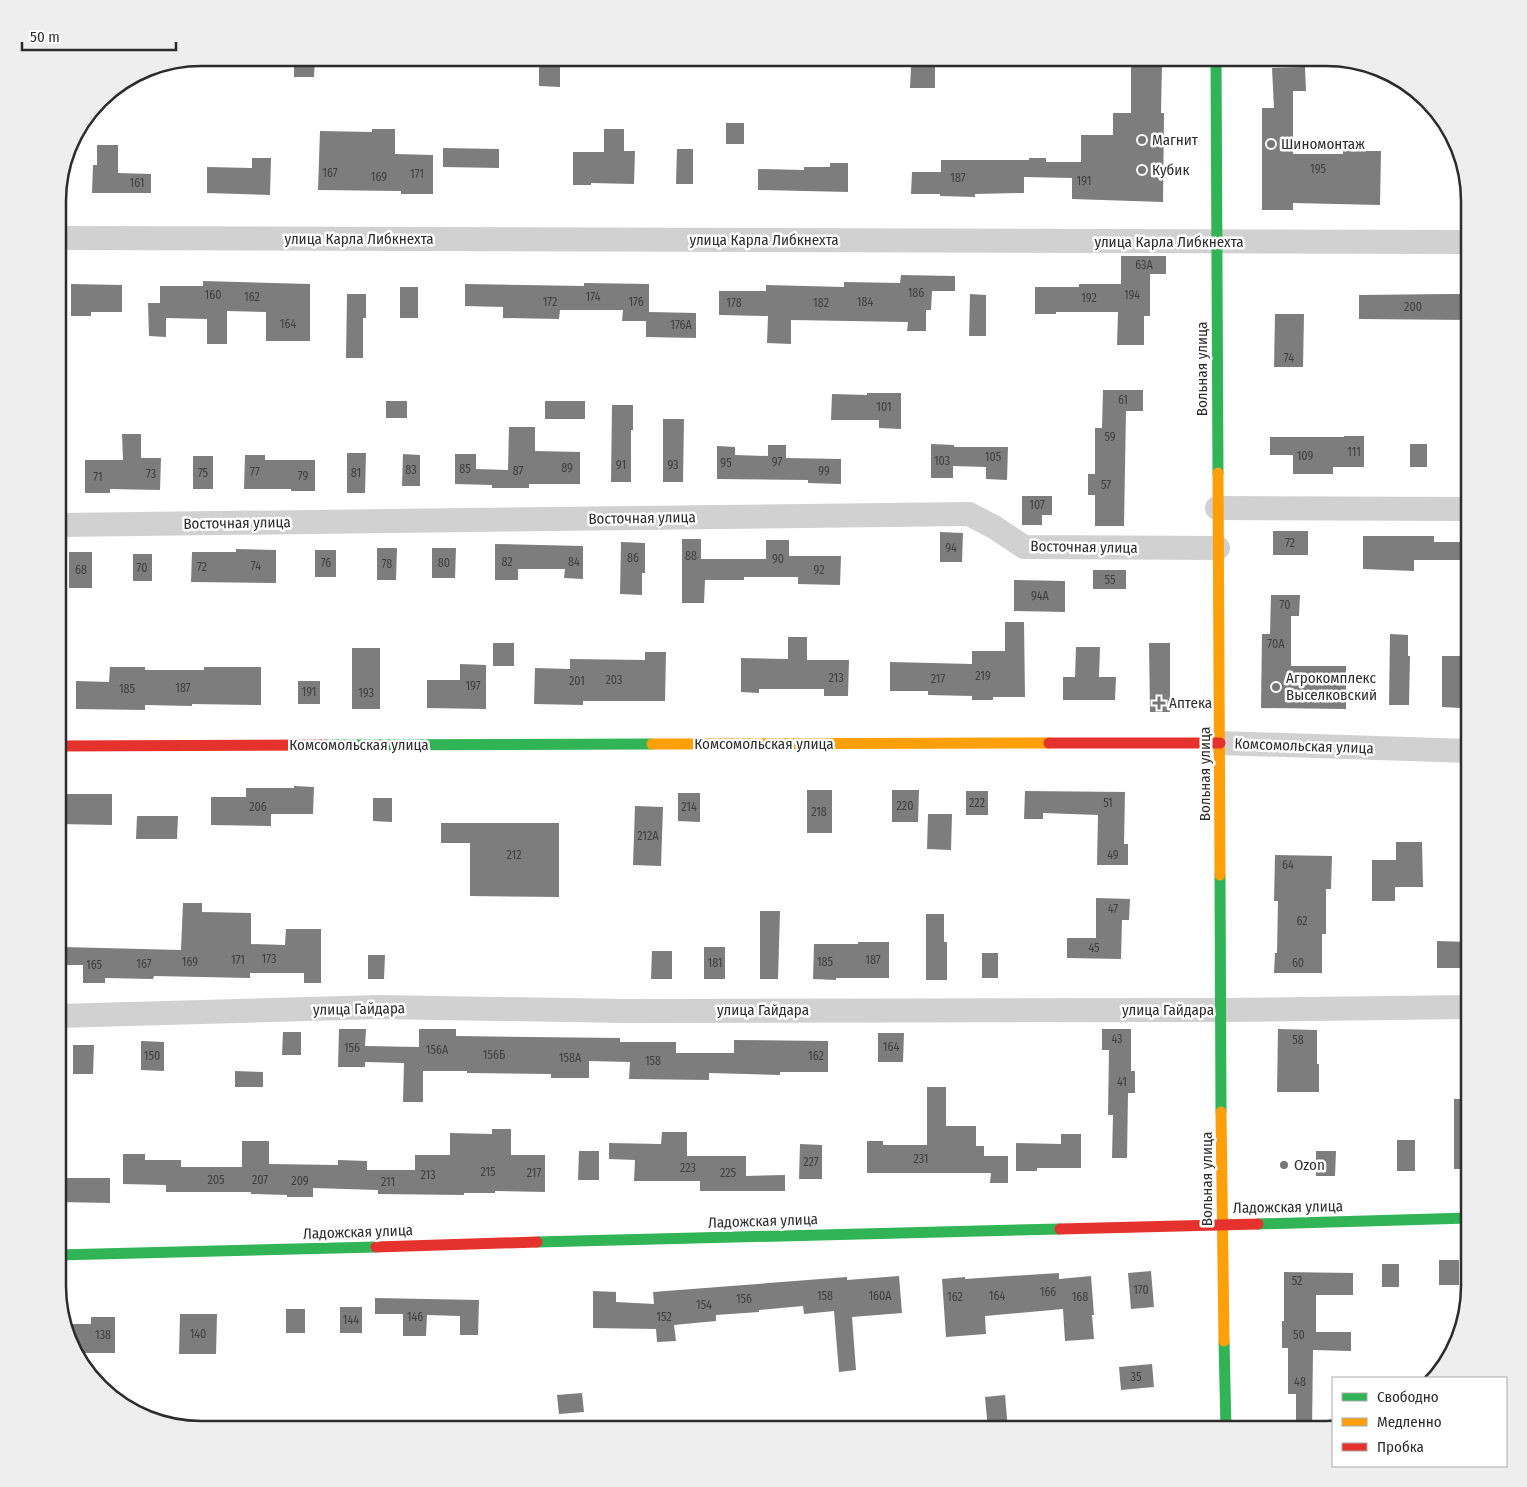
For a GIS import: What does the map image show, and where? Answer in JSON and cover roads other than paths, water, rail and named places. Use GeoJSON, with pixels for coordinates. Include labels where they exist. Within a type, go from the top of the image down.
{"type":"FeatureCollection","features":[{"type":"Feature","properties":{"kind":"street","name":"Вольная улица"},"geometry":{"type":"LineString","coordinates":[[1216,67],[1222,1224],[1226,1421]]}},
{"type":"Feature","properties":{"kind":"street","name":"улица Карла Либкнехта"},"geometry":{"type":"LineString","coordinates":[[67,238],[1461,242]]}},
{"type":"Feature","properties":{"kind":"street"},"geometry":{"type":"LineString","coordinates":[[1218,508],[1461,509]]}},
{"type":"Feature","properties":{"kind":"street","name":"Восточная улица"},"geometry":{"type":"LineString","coordinates":[[67,525],[969,514],[1024,547],[1218,548]]}},
{"type":"Feature","properties":{"kind":"street","name":"Комсомольская улица"},"geometry":{"type":"LineString","coordinates":[[66,746],[1220,743],[1461,751]]}},
{"type":"Feature","properties":{"kind":"street","name":"улица Гайдара"},"geometry":{"type":"LineString","coordinates":[[66,1016],[380,1007],[625,1011],[1221,1010],[1461,1006]]}},
{"type":"Feature","properties":{"kind":"street","name":"Ладожская улица"},"geometry":{"type":"LineString","coordinates":[[66,1255],[1461,1218]]}},
{"type":"Feature","properties":{"kind":"place","name":"Магнит"},"geometry":{"type":"Point","coordinates":[1142,140]}},
{"type":"Feature","properties":{"kind":"place","name":"Шиномонтаж"},"geometry":{"type":"Point","coordinates":[1271,144]}},
{"type":"Feature","properties":{"kind":"place","name":"Кубик"},"geometry":{"type":"Point","coordinates":[1142,170]}},
{"type":"Feature","properties":{"kind":"place","name":"Агрокомплекс Выселковский"},"geometry":{"type":"Point","coordinates":[1276,687]}},
{"type":"Feature","properties":{"kind":"place","name":"Аптека"},"geometry":{"type":"Point","coordinates":[1159,703]}},
{"type":"Feature","properties":{"kind":"place","name":"Ozon"},"geometry":{"type":"Point","coordinates":[1284,1165]}}]}
